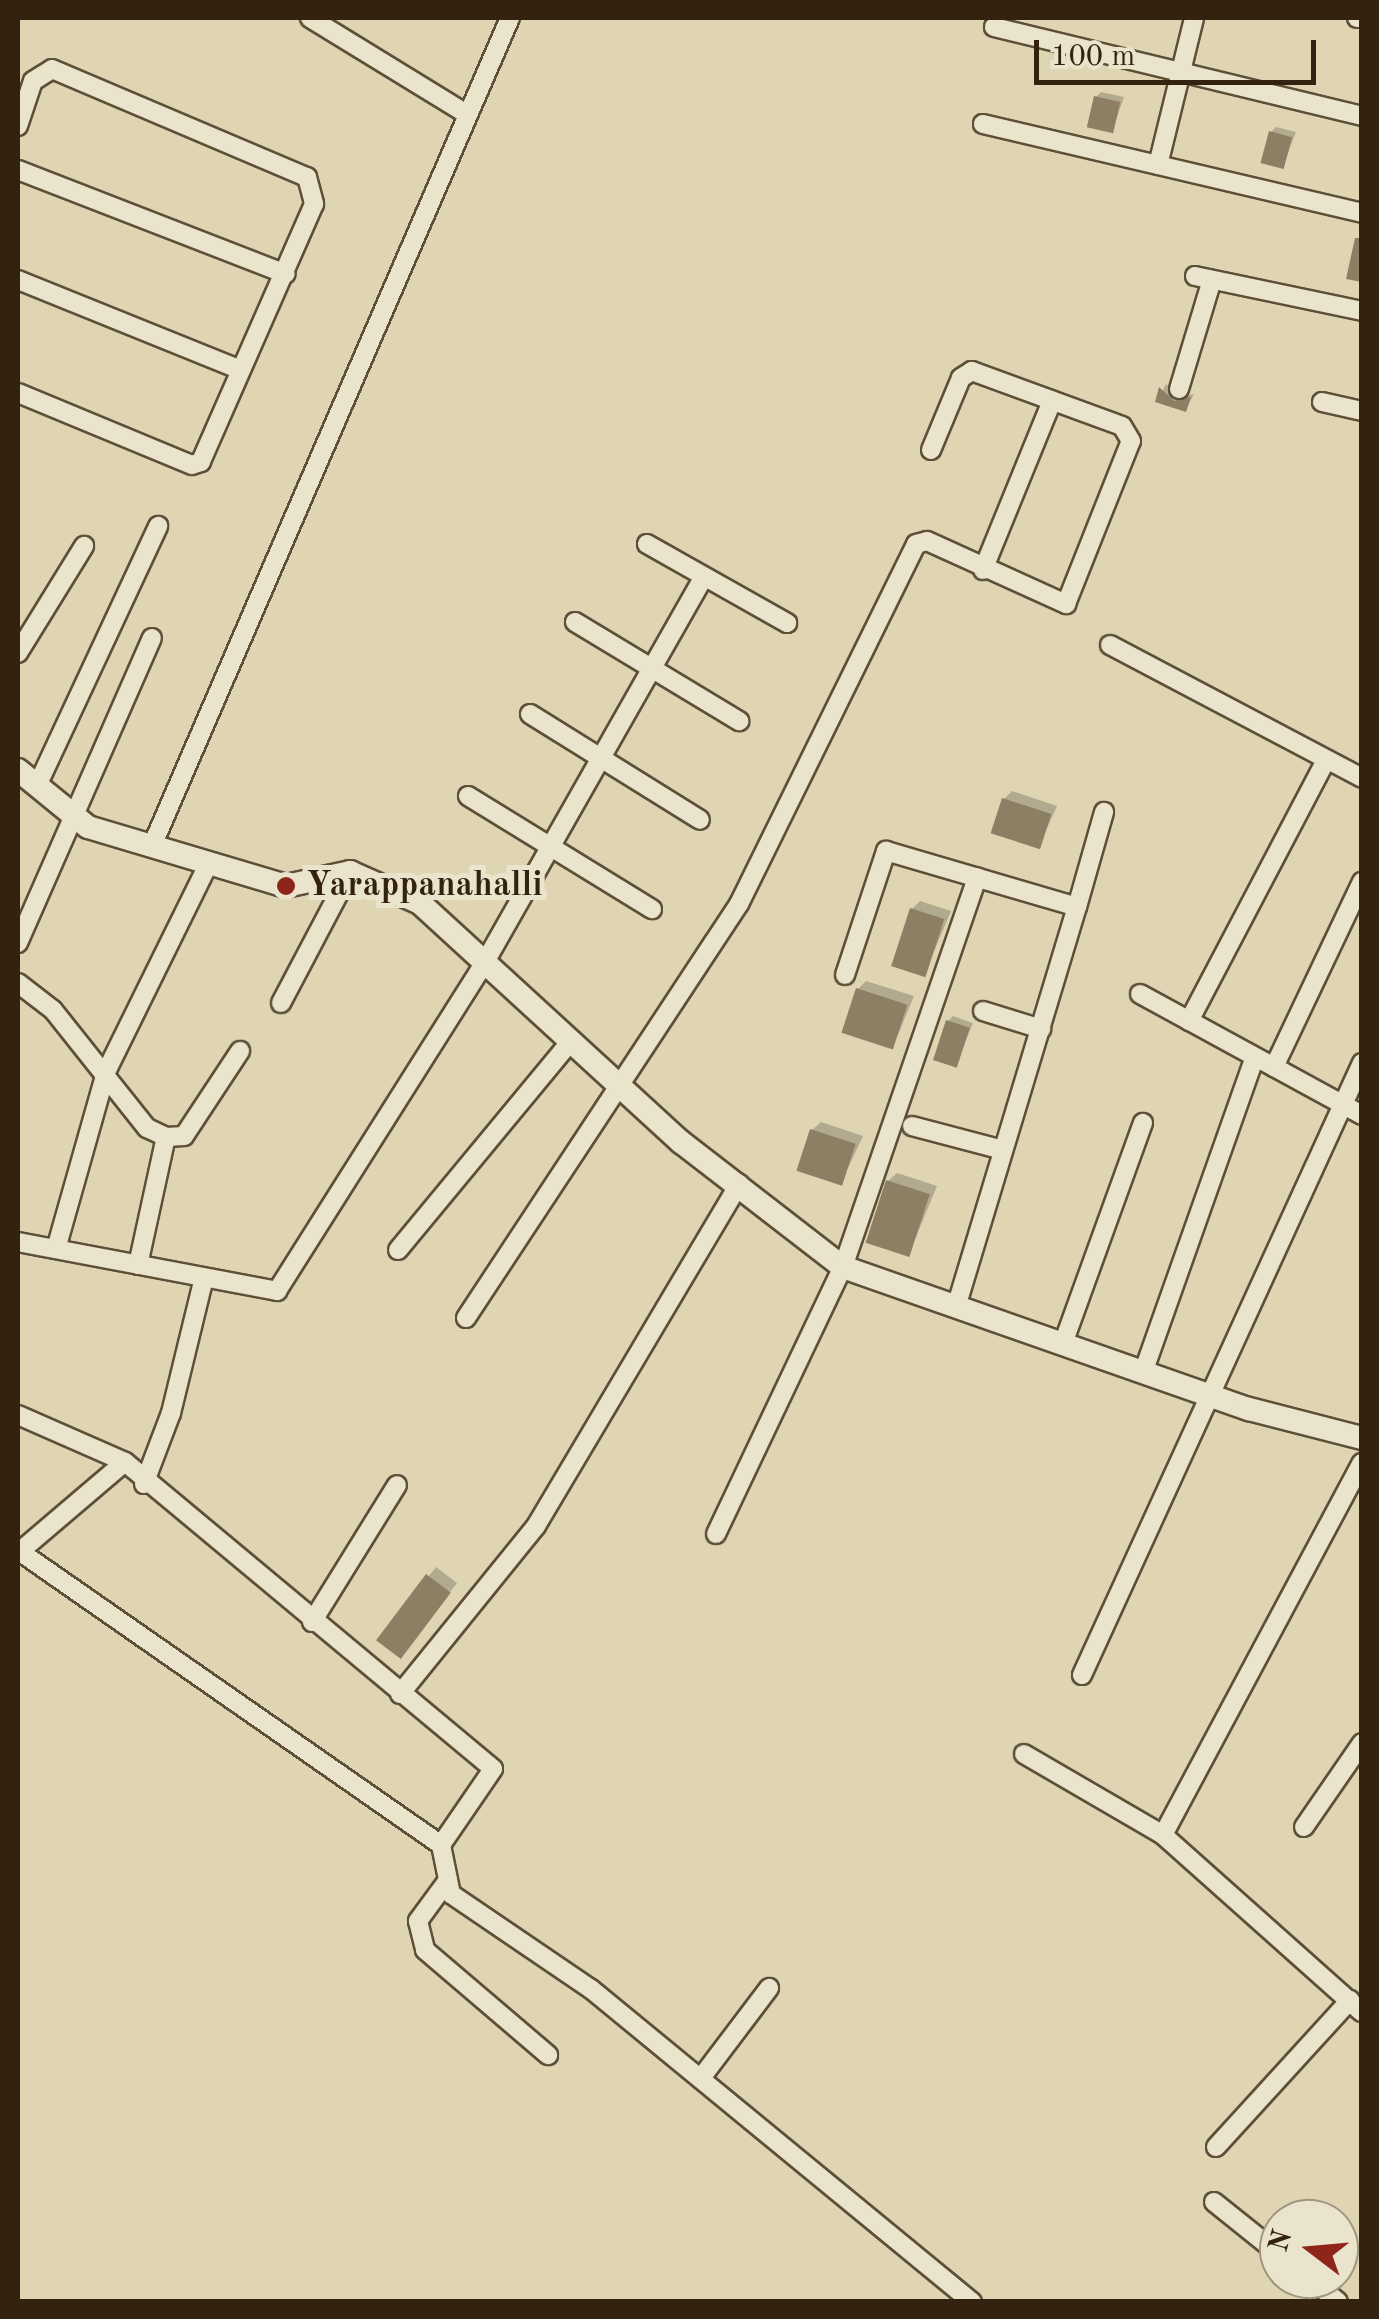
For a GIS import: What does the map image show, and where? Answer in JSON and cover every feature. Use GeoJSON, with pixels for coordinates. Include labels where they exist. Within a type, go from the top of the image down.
{"type":"FeatureCollection","features":[{"type":"Feature","properties":{"kind":"street"},"geometry":{"type":"LineString","coordinates":[[310,18],[468,115]]}},
{"type":"Feature","properties":{"kind":"street"},"geometry":{"type":"LineString","coordinates":[[152,846],[510,18]]}},
{"type":"Feature","properties":{"kind":"street"},"geometry":{"type":"LineString","coordinates":[[1158,166],[1194,18]]}},
{"type":"Feature","properties":{"kind":"street"},"geometry":{"type":"LineString","coordinates":[[994,27],[1362,116]]}},
{"type":"Feature","properties":{"kind":"street"},"geometry":{"type":"LineString","coordinates":[[18,126],[33,81],[52,69],[307,176],[314,204],[208,454],[192,465],[18,394]]}},
{"type":"Feature","properties":{"kind":"street"},"geometry":{"type":"LineString","coordinates":[[983,124],[1362,213]]}},
{"type":"Feature","properties":{"kind":"street"},"geometry":{"type":"LineString","coordinates":[[18,170],[286,274]]}},
{"type":"Feature","properties":{"kind":"street"},"geometry":{"type":"LineString","coordinates":[[1179,388],[1203,278],[1362,311]]}},
{"type":"Feature","properties":{"kind":"street"},"geometry":{"type":"LineString","coordinates":[[18,280],[241,370]]}},
{"type":"Feature","properties":{"kind":"street"},"geometry":{"type":"LineString","coordinates":[[466,1318],[739,904],[916,544],[927,540],[1056,605],[1066,604],[1131,441],[1122,426],[966,372],[932,450]]}},
{"type":"Feature","properties":{"kind":"street"},"geometry":{"type":"LineString","coordinates":[[983,570],[1052,401]]}},
{"type":"Feature","properties":{"kind":"street"},"geometry":{"type":"LineString","coordinates":[[1322,402],[1362,411]]}},
{"type":"Feature","properties":{"kind":"street"},"geometry":{"type":"LineString","coordinates":[[37,786],[158,526]]}},
{"type":"Feature","properties":{"kind":"street"},"geometry":{"type":"LineString","coordinates":[[646,544],[787,623]]}},
{"type":"Feature","properties":{"kind":"street"},"geometry":{"type":"LineString","coordinates":[[18,654],[84,546]]}},
{"type":"Feature","properties":{"kind":"street"},"geometry":{"type":"LineString","coordinates":[[18,1242],[270,1294],[285,1283],[485,962],[704,576]]}},
{"type":"Feature","properties":{"kind":"street"},"geometry":{"type":"LineString","coordinates":[[575,622],[739,721]]}},
{"type":"Feature","properties":{"kind":"street"},"geometry":{"type":"LineString","coordinates":[[18,943],[152,638]]}},
{"type":"Feature","properties":{"kind":"street"},"geometry":{"type":"LineString","coordinates":[[1110,646],[1362,778]]}},
{"type":"Feature","properties":{"kind":"street"},"geometry":{"type":"LineString","coordinates":[[530,714],[700,820]]}},
{"type":"Feature","properties":{"kind":"street"},"geometry":{"type":"LineString","coordinates":[[1189,1020],[1326,760]]}},
{"type":"Feature","properties":{"kind":"street"},"geometry":{"type":"LineString","coordinates":[[18,770],[88,827],[286,886],[350,872],[420,903],[620,1086],[843,1268],[1064,1341],[1210,1395],[1362,1438]]}},
{"type":"Feature","properties":{"kind":"street"},"geometry":{"type":"LineString","coordinates":[[468,796],[652,909]]}},
{"type":"Feature","properties":{"kind":"street"},"geometry":{"type":"LineString","coordinates":[[957,1304],[1104,812]]}},
{"type":"Feature","properties":{"kind":"street"},"geometry":{"type":"LineString","coordinates":[[845,975],[886,851],[1077,907]]}},
{"type":"Feature","properties":{"kind":"street"},"geometry":{"type":"LineString","coordinates":[[56,1250],[106,1072],[209,863]]}},
{"type":"Feature","properties":{"kind":"street"},"geometry":{"type":"LineString","coordinates":[[281,1003],[350,872]]}},
{"type":"Feature","properties":{"kind":"street"},"geometry":{"type":"LineString","coordinates":[[716,1534],[843,1268],[977,877]]}},
{"type":"Feature","properties":{"kind":"street"},"geometry":{"type":"LineString","coordinates":[[1274,1067],[1362,882]]}},
{"type":"Feature","properties":{"kind":"street"},"geometry":{"type":"LineString","coordinates":[[18,983],[53,1010],[147,1128],[166,1137],[184,1136],[240,1051]]}},
{"type":"Feature","properties":{"kind":"street"},"geometry":{"type":"LineString","coordinates":[[1140,994],[1362,1115]]}},
{"type":"Feature","properties":{"kind":"street"},"geometry":{"type":"LineString","coordinates":[[983,1011],[1041,1028]]}},
{"type":"Feature","properties":{"kind":"street"},"geometry":{"type":"LineString","coordinates":[[398,1250],[571,1041]]}},
{"type":"Feature","properties":{"kind":"street"},"geometry":{"type":"LineString","coordinates":[[1144,1370],[1255,1057]]}},
{"type":"Feature","properties":{"kind":"street"},"geometry":{"type":"LineString","coordinates":[[1082,1675],[1339,1103],[1362,1063]]}},
{"type":"Feature","properties":{"kind":"street"},"geometry":{"type":"LineString","coordinates":[[1064,1341],[1144,1123]]}},
{"type":"Feature","properties":{"kind":"street"},"geometry":{"type":"LineString","coordinates":[[912,1126],[1003,1150]]}},
{"type":"Feature","properties":{"kind":"street"},"geometry":{"type":"LineString","coordinates":[[138,1265],[166,1137]]}},
{"type":"Feature","properties":{"kind":"street"},"geometry":{"type":"LineString","coordinates":[[400,1694],[536,1526],[739,1184]]}},
{"type":"Feature","properties":{"kind":"street"},"geometry":{"type":"LineString","coordinates":[[144,1484],[171,1413],[204,1278]]}},
{"type":"Feature","properties":{"kind":"street"},"geometry":{"type":"LineString","coordinates":[[19,1411],[124,1462],[144,1484],[492,1769],[441,1845]]}},
{"type":"Feature","properties":{"kind":"street"},"geometry":{"type":"LineString","coordinates":[[124,1462],[18,1552],[441,1845],[452,1894],[590,1989],[972,2302]]}},
{"type":"Feature","properties":{"kind":"street"},"geometry":{"type":"LineString","coordinates":[[1164,1836],[1362,1463]]}},
{"type":"Feature","properties":{"kind":"street"},"geometry":{"type":"LineString","coordinates":[[312,1622],[397,1485]]}},
{"type":"Feature","properties":{"kind":"street"},"geometry":{"type":"LineString","coordinates":[[1304,1827],[1362,1743]]}},
{"type":"Feature","properties":{"kind":"street"},"geometry":{"type":"LineString","coordinates":[[1024,1754],[1164,1836],[1356,2006],[1216,2147]]}},
{"type":"Feature","properties":{"kind":"street"},"geometry":{"type":"LineString","coordinates":[[448,1880],[418,1922],[425,1950],[548,2055]]}},
{"type":"Feature","properties":{"kind":"street"},"geometry":{"type":"LineString","coordinates":[[701,2078],[769,1988]]}},
{"type":"Feature","properties":{"kind":"street"},"geometry":{"type":"LineString","coordinates":[[1214,2202],[1259,2238]]}},
{"type":"Feature","properties":{"kind":"building"},"geometry":{"type":"Polygon","coordinates":[[[1094,96],[1120,102],[1113,133],[1087,127],[1094,96]]]}},
{"type":"Feature","properties":{"kind":"building"},"geometry":{"type":"Polygon","coordinates":[[[1269,131],[1292,137],[1284,169],[1260,163],[1269,131]]]}},
{"type":"Feature","properties":{"kind":"building"},"geometry":{"type":"Polygon","coordinates":[[[1355,238],[1362,238],[1362,282],[1346,279],[1355,238]]]}},
{"type":"Feature","properties":{"kind":"building"},"geometry":{"type":"Polygon","coordinates":[[[1159,387],[1174,401],[1191,397],[1186,412],[1155,402],[1159,387]]]}},
{"type":"Feature","properties":{"kind":"building"},"geometry":{"type":"Polygon","coordinates":[[[1002,798],[1051,814],[1040,849],[991,833],[1002,798]]]}},
{"type":"Feature","properties":{"kind":"building"},"geometry":{"type":"Polygon","coordinates":[[[910,908],[944,919],[925,977],[891,966],[910,908]]]}},
{"type":"Feature","properties":{"kind":"building"},"geometry":{"type":"Polygon","coordinates":[[[856,988],[907,1005],[893,1049],[841,1033],[856,988]]]}},
{"type":"Feature","properties":{"kind":"building"},"geometry":{"type":"Polygon","coordinates":[[[946,1020],[970,1028],[957,1068],[933,1060],[946,1020]]]}},
{"type":"Feature","properties":{"kind":"building"},"geometry":{"type":"Polygon","coordinates":[[[810,1129],[856,1144],[842,1186],[796,1171],[810,1129]]]}},
{"type":"Feature","properties":{"kind":"building"},"geometry":{"type":"Polygon","coordinates":[[[886,1180],[930,1194],[909,1257],[866,1243],[886,1180]]]}},
{"type":"Feature","properties":{"kind":"building"},"geometry":{"type":"Polygon","coordinates":[[[426,1574],[451,1593],[401,1659],[376,1640],[426,1574]]]}},
{"type":"Feature","properties":{"kind":"place","name":"Yarappanahalli"},"geometry":{"type":"Point","coordinates":[286,886]}}]}
